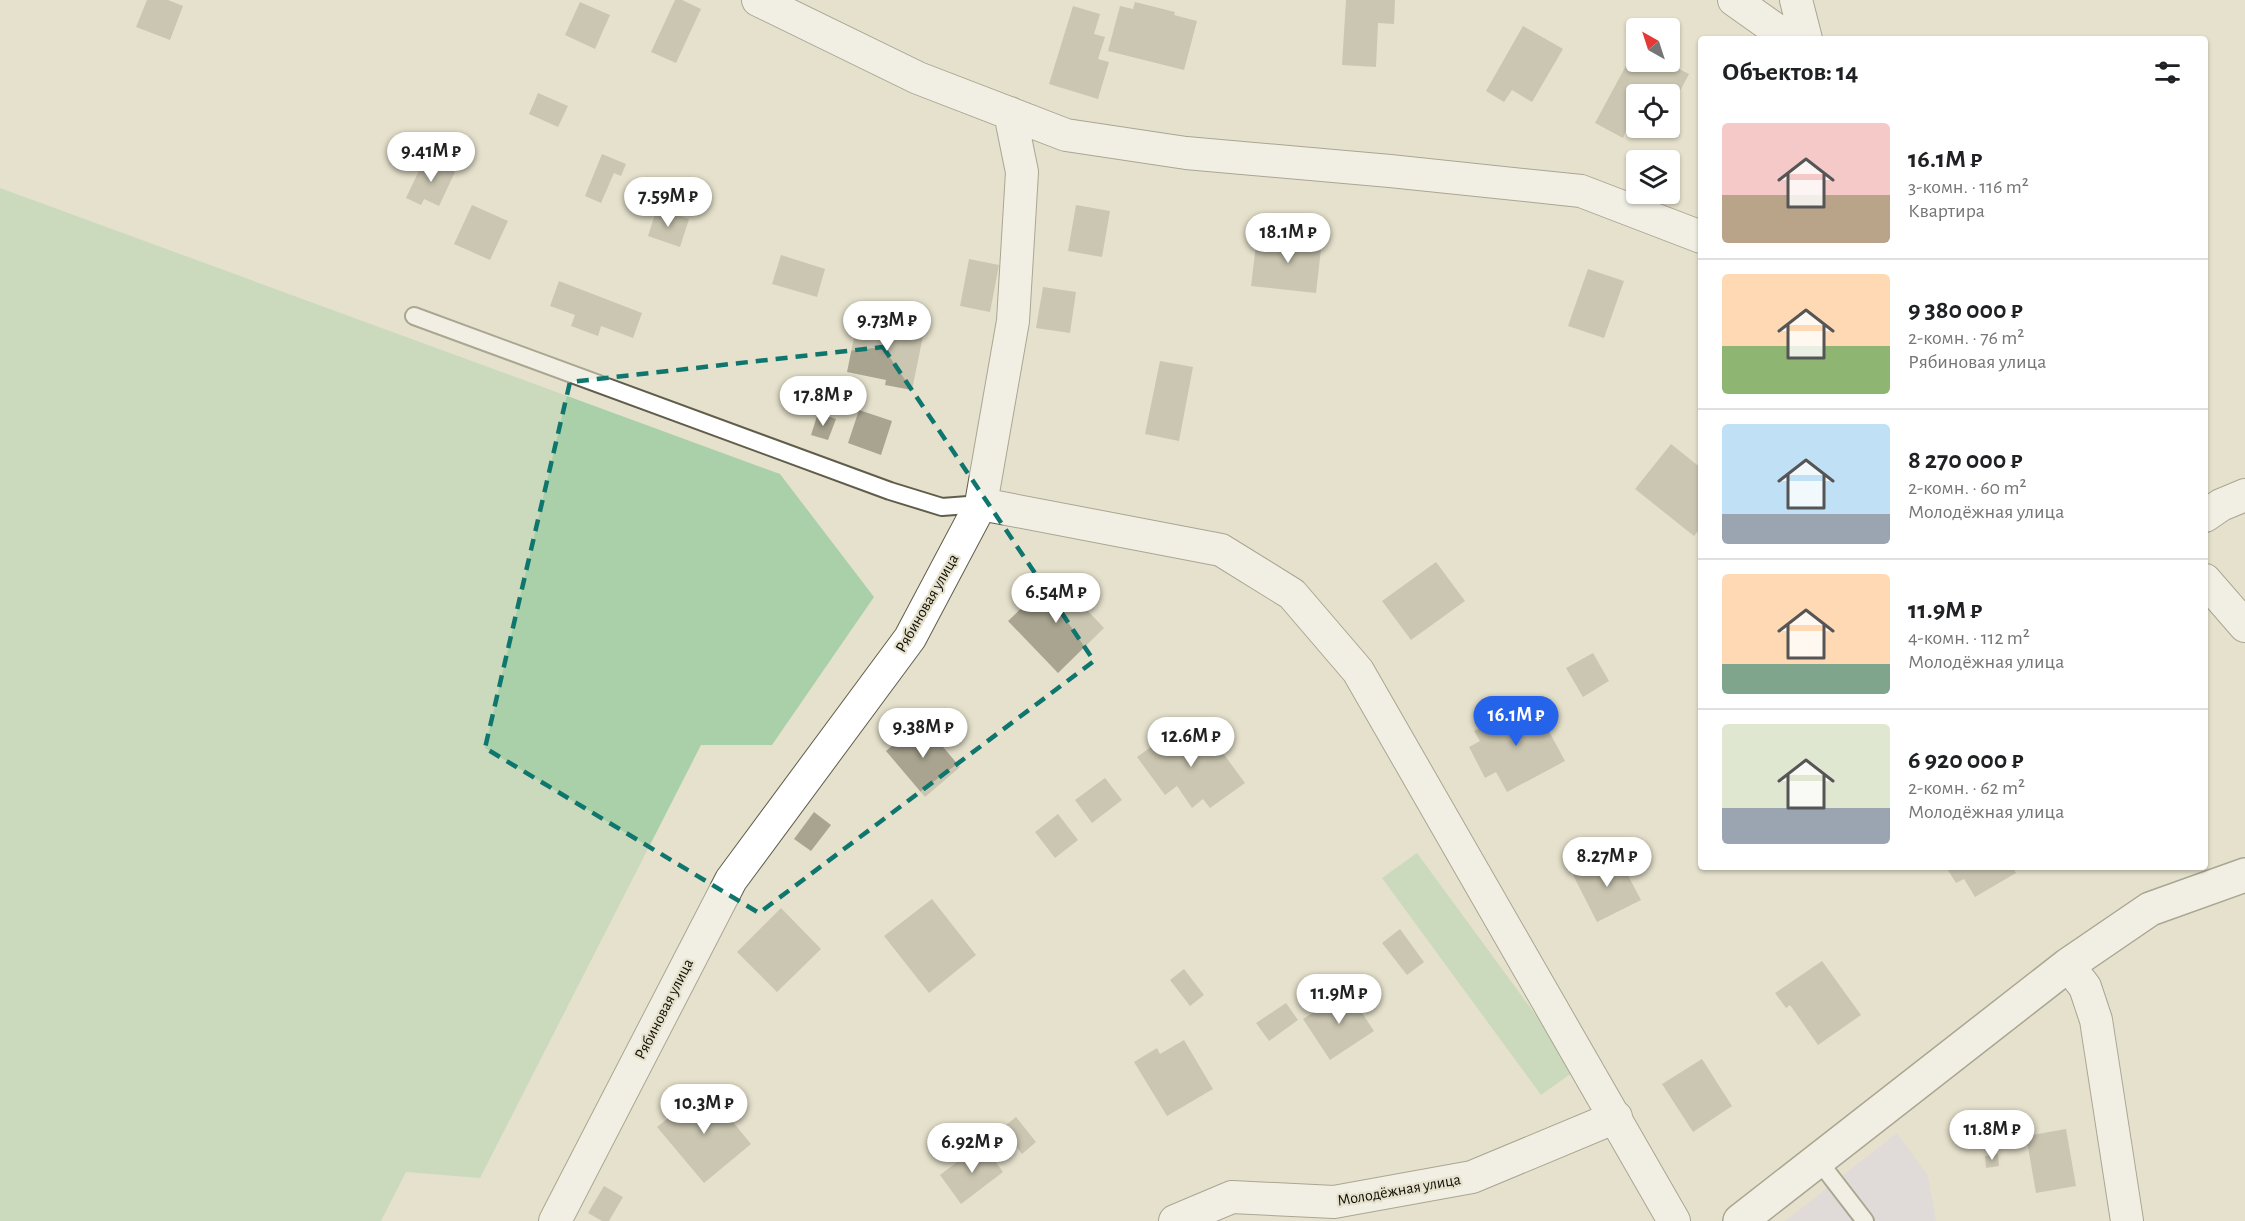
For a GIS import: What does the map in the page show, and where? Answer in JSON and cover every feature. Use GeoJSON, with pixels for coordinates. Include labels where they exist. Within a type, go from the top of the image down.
{"type":"FeatureCollection","features":[{"type":"Feature","properties":{"kind":"main road"},"geometry":{"type":"LineString","coordinates":[[1740,1221],[2068,965],[2150,909],[2245,875]]}},
{"type":"Feature","properties":{"kind":"street"},"geometry":{"type":"LineString","coordinates":[[758,0],[918,78],[1066,135],[1186,153],[1581,191],[1698,236]]}},
{"type":"Feature","properties":{"kind":"street"},"geometry":{"type":"LineString","coordinates":[[1734,0],[1785,36]]}},
{"type":"Feature","properties":{"kind":"street"},"geometry":{"type":"LineString","coordinates":[[1796,0],[1805,36]]}},
{"type":"Feature","properties":{"kind":"street","name":"Рябиновая улица"},"geometry":{"type":"LineString","coordinates":[[555,1221],[731,880],[910,638],[981,504],[1013,321],[1022,172],[1010,113]]}},
{"type":"Feature","properties":{"kind":"street"},"geometry":{"type":"LineString","coordinates":[[2208,514],[2221,505],[2245,495]]}},
{"type":"Feature","properties":{"kind":"street"},"geometry":{"type":"LineString","coordinates":[[981,504],[1221,550],[1292,594],[1358,671],[1674,1221]]}},
{"type":"Feature","properties":{"kind":"street"},"geometry":{"type":"LineString","coordinates":[[2208,583],[2245,626]]}},
{"type":"Feature","properties":{"kind":"street"},"geometry":{"type":"LineString","coordinates":[[2068,965],[2085,987],[2096,1020],[2127,1221]]}},
{"type":"Feature","properties":{"kind":"street","name":"Молодёжная улица"},"geometry":{"type":"LineString","coordinates":[[1175,1221],[1232,1197],[1334,1202],[1472,1177],[1616,1117]]}},
{"type":"Feature","properties":{"kind":"lane"},"geometry":{"type":"LineString","coordinates":[[414,316],[890,491],[942,507],[981,504]]}},
{"type":"Feature","properties":{"kind":"lane"},"geometry":{"type":"LineString","coordinates":[[1818,1160],[1865,1221]]}},
{"type":"Feature","properties":{"kind":"highlighted area"},"geometry":{"type":"Polygon","coordinates":[[[883,347],[1094,661],[759,913],[485,748],[570,382],[883,347]]]}},
{"type":"Feature","properties":{"kind":"shaded area"},"geometry":{"type":"Polygon","coordinates":[[[1897,1133],[1928,1176],[1936,1221],[1785,1221],[1897,1133]]]}},
{"type":"Feature","properties":{"kind":"green space"},"geometry":{"type":"Polygon","coordinates":[[[0,188],[780,474],[874,597],[772,745],[701,745],[480,1178],[406,1172],[381,1221],[0,1221],[0,188]]]}},
{"type":"Feature","properties":{"kind":"green space"},"geometry":{"type":"Polygon","coordinates":[[[1417,853],[1576,1070],[1541,1095],[1382,878],[1417,853]]]}},
{"type":"Feature","properties":{"kind":"building"},"geometry":{"type":"Polygon","coordinates":[[[147,0],[168,0],[183,6],[170,40],[136,27],[147,0]]]}},
{"type":"Feature","properties":{"kind":"building"},"geometry":{"type":"Polygon","coordinates":[[[675,0],[682,0],[701,9],[676,63],[651,52],[675,0]]]}},
{"type":"Feature","properties":{"kind":"building"},"geometry":{"type":"Polygon","coordinates":[[[1346,0],[1395,0],[1394,24],[1378,23],[1376,67],[1342,65],[1346,0]]]}},
{"type":"Feature","properties":{"kind":"building"},"geometry":{"type":"Polygon","coordinates":[[[580,2],[610,15],[595,49],[565,35],[580,2]]]}},
{"type":"Feature","properties":{"kind":"building"},"geometry":{"type":"Polygon","coordinates":[[[1135,2],[1175,12],[1174,15],[1197,21],[1184,70],[1108,51],[1120,6],[1133,9],[1135,2]]]}},
{"type":"Feature","properties":{"kind":"building"},"geometry":{"type":"Polygon","coordinates":[[[1073,6],[1100,14],[1094,34],[1105,37],[1098,59],[1109,62],[1098,99],[1049,84],[1073,6]]]}},
{"type":"Feature","properties":{"kind":"building"},"geometry":{"type":"Polygon","coordinates":[[[1523,26],[1563,49],[1532,102],[1512,90],[1504,102],[1486,91],[1523,26]]]}},
{"type":"Feature","properties":{"kind":"building"},"geometry":{"type":"Polygon","coordinates":[[[1626,66],[1626,72],[1680,72],[1680,70],[1689,74],[1680,91],[1680,84],[1626,84],[1626,132],[1623,138],[1595,123],[1626,66]]]}},
{"type":"Feature","properties":{"kind":"building"},"geometry":{"type":"Polygon","coordinates":[[[538,93],[568,106],[558,127],[529,114],[538,93]]]}},
{"type":"Feature","properties":{"kind":"building"},"geometry":{"type":"Polygon","coordinates":[[[602,154],[626,164],[621,176],[614,173],[601,203],[585,196],[602,154]]]}},
{"type":"Feature","properties":{"kind":"building"},"geometry":{"type":"Polygon","coordinates":[[[425,158],[455,172],[439,206],[424,199],[421,205],[406,198],[425,158]]]}},
{"type":"Feature","properties":{"kind":"building"},"geometry":{"type":"Polygon","coordinates":[[[472,205],[508,221],[490,260],[454,244],[472,205]]]}},
{"type":"Feature","properties":{"kind":"building"},"geometry":{"type":"Polygon","coordinates":[[[1076,205],[1110,211],[1102,257],[1068,251],[1076,205]]]}},
{"type":"Feature","properties":{"kind":"building"},"geometry":{"type":"Polygon","coordinates":[[[657,208],[689,219],[680,247],[648,236],[657,208]]]}},
{"type":"Feature","properties":{"kind":"building"},"geometry":{"type":"Polygon","coordinates":[[[1271,233],[1322,240],[1316,293],[1251,286],[1256,245],[1269,247],[1271,233]]]}},
{"type":"Feature","properties":{"kind":"building"},"geometry":{"type":"Polygon","coordinates":[[[781,255],[825,269],[817,297],[772,284],[781,255]]]}},
{"type":"Feature","properties":{"kind":"building"},"geometry":{"type":"Polygon","coordinates":[[[969,259],[999,265],[990,312],[960,306],[969,259]]]}},
{"type":"Feature","properties":{"kind":"building"},"geometry":{"type":"Polygon","coordinates":[[[1588,269],[1624,281],[1604,338],[1568,326],[1588,269]]]}},
{"type":"Feature","properties":{"kind":"building"},"geometry":{"type":"Polygon","coordinates":[[[559,281],[642,313],[633,338],[601,326],[598,336],[571,326],[575,315],[550,306],[559,281]]]}},
{"type":"Feature","properties":{"kind":"building"},"geometry":{"type":"Polygon","coordinates":[[[1043,287],[1076,292],[1070,333],[1036,328],[1043,287]]]}},
{"type":"Feature","properties":{"kind":"building"},"geometry":{"type":"Polygon","coordinates":[[[858,318],[897,325],[898,321],[925,326],[912,390],[885,385],[886,380],[847,372],[858,318]]]}},
{"type":"Feature","properties":{"kind":"building"},"geometry":{"type":"Polygon","coordinates":[[[1160,361],[1193,367],[1179,441],[1145,434],[1160,361]]]}},
{"type":"Feature","properties":{"kind":"building"},"geometry":{"type":"Polygon","coordinates":[[[859,410],[892,421],[881,455],[848,443],[859,410]]]}},
{"type":"Feature","properties":{"kind":"building"},"geometry":{"type":"Polygon","coordinates":[[[818,413],[836,419],[828,440],[811,435],[818,413]]]}},
{"type":"Feature","properties":{"kind":"building"},"geometry":{"type":"Polygon","coordinates":[[[1671,444],[1698,466],[1698,531],[1694,536],[1635,489],[1671,444]]]}},
{"type":"Feature","properties":{"kind":"building"},"geometry":{"type":"Polygon","coordinates":[[[1436,562],[1465,601],[1411,640],[1382,601],[1436,562]]]}},
{"type":"Feature","properties":{"kind":"building"},"geometry":{"type":"Polygon","coordinates":[[[1055,576],[1104,628],[1058,673],[1008,621],[1055,576]]]}},
{"type":"Feature","properties":{"kind":"building"},"geometry":{"type":"Polygon","coordinates":[[[1593,653],[1609,681],[1583,697],[1566,668],[1593,653]]]}},
{"type":"Feature","properties":{"kind":"building"},"geometry":{"type":"Polygon","coordinates":[[[1532,700],[1565,761],[1507,792],[1496,772],[1485,778],[1469,747],[1480,741],[1474,731],[1532,700]]]}},
{"type":"Feature","properties":{"kind":"building"},"geometry":{"type":"Polygon","coordinates":[[[921,721],[960,767],[925,797],[886,751],[921,721]]]}},
{"type":"Feature","properties":{"kind":"building"},"geometry":{"type":"Polygon","coordinates":[[[1177,728],[1185,739],[1195,733],[1200,740],[1209,734],[1245,783],[1210,808],[1203,799],[1192,808],[1177,786],[1165,795],[1137,757],[1177,728]]]}},
{"type":"Feature","properties":{"kind":"building"},"geometry":{"type":"Polygon","coordinates":[[[1105,778],[1122,800],[1092,823],[1075,800],[1105,778]]]}},
{"type":"Feature","properties":{"kind":"building"},"geometry":{"type":"Polygon","coordinates":[[[814,812],[831,825],[811,851],[794,839],[814,812]]]}},
{"type":"Feature","properties":{"kind":"building"},"geometry":{"type":"Polygon","coordinates":[[[1058,814],[1078,840],[1055,858],[1035,832],[1058,814]]]}},
{"type":"Feature","properties":{"kind":"building"},"geometry":{"type":"Polygon","coordinates":[[[1616,853],[1641,900],[1597,922],[1573,875],[1616,853]]]}},
{"type":"Feature","properties":{"kind":"building"},"geometry":{"type":"Polygon","coordinates":[[[1948,870],[2014,870],[2016,873],[1975,897],[1964,879],[1956,883],[1948,870]]]}},
{"type":"Feature","properties":{"kind":"building"},"geometry":{"type":"Polygon","coordinates":[[[932,899],[976,955],[929,993],[884,936],[932,899]]]}},
{"type":"Feature","properties":{"kind":"building"},"geometry":{"type":"Polygon","coordinates":[[[781,908],[821,949],[777,992],[737,952],[781,908]]]}},
{"type":"Feature","properties":{"kind":"building"},"geometry":{"type":"Polygon","coordinates":[[[1400,929],[1424,962],[1407,975],[1382,943],[1400,929]]]}},
{"type":"Feature","properties":{"kind":"building"},"geometry":{"type":"Polygon","coordinates":[[[1822,961],[1861,1015],[1818,1045],[1790,1005],[1786,1008],[1775,993],[1822,961]]]}},
{"type":"Feature","properties":{"kind":"building"},"geometry":{"type":"Polygon","coordinates":[[[1184,969],[1204,995],[1190,1006],[1170,980],[1184,969]]]}},
{"type":"Feature","properties":{"kind":"building"},"geometry":{"type":"Polygon","coordinates":[[[1347,990],[1374,1031],[1330,1060],[1303,1019],[1347,990]]]}},
{"type":"Feature","properties":{"kind":"building"},"geometry":{"type":"Polygon","coordinates":[[[1286,1003],[1298,1020],[1269,1041],[1256,1023],[1286,1003]]]}},
{"type":"Feature","properties":{"kind":"building"},"geometry":{"type":"Polygon","coordinates":[[[1184,1040],[1213,1089],[1167,1116],[1134,1062],[1157,1048],[1160,1054],[1184,1040]]]}},
{"type":"Feature","properties":{"kind":"building"},"geometry":{"type":"Polygon","coordinates":[[[1702,1059],[1732,1106],[1693,1132],[1662,1084],[1702,1059]]]}},
{"type":"Feature","properties":{"kind":"building"},"geometry":{"type":"Polygon","coordinates":[[[705,1088],[751,1144],[704,1183],[657,1127],[705,1088]]]}},
{"type":"Feature","properties":{"kind":"building"},"geometry":{"type":"Polygon","coordinates":[[[1016,1117],[1036,1142],[1022,1154],[1002,1128],[1016,1117]]]}},
{"type":"Feature","properties":{"kind":"building"},"geometry":{"type":"Polygon","coordinates":[[[2066,1129],[2076,1186],[2036,1193],[2026,1136],[2066,1129]]]}},
{"type":"Feature","properties":{"kind":"building"},"geometry":{"type":"Polygon","coordinates":[[[982,1143],[1003,1172],[961,1204],[940,1175],[982,1143]]]}},
{"type":"Feature","properties":{"kind":"building"},"geometry":{"type":"Polygon","coordinates":[[[1998,1154],[1999,1166],[1986,1168],[1985,1156],[1998,1154]]]}},
{"type":"Feature","properties":{"kind":"building"},"geometry":{"type":"Polygon","coordinates":[[[604,1186],[623,1197],[609,1221],[602,1221],[588,1213],[604,1186]]]}}]}
